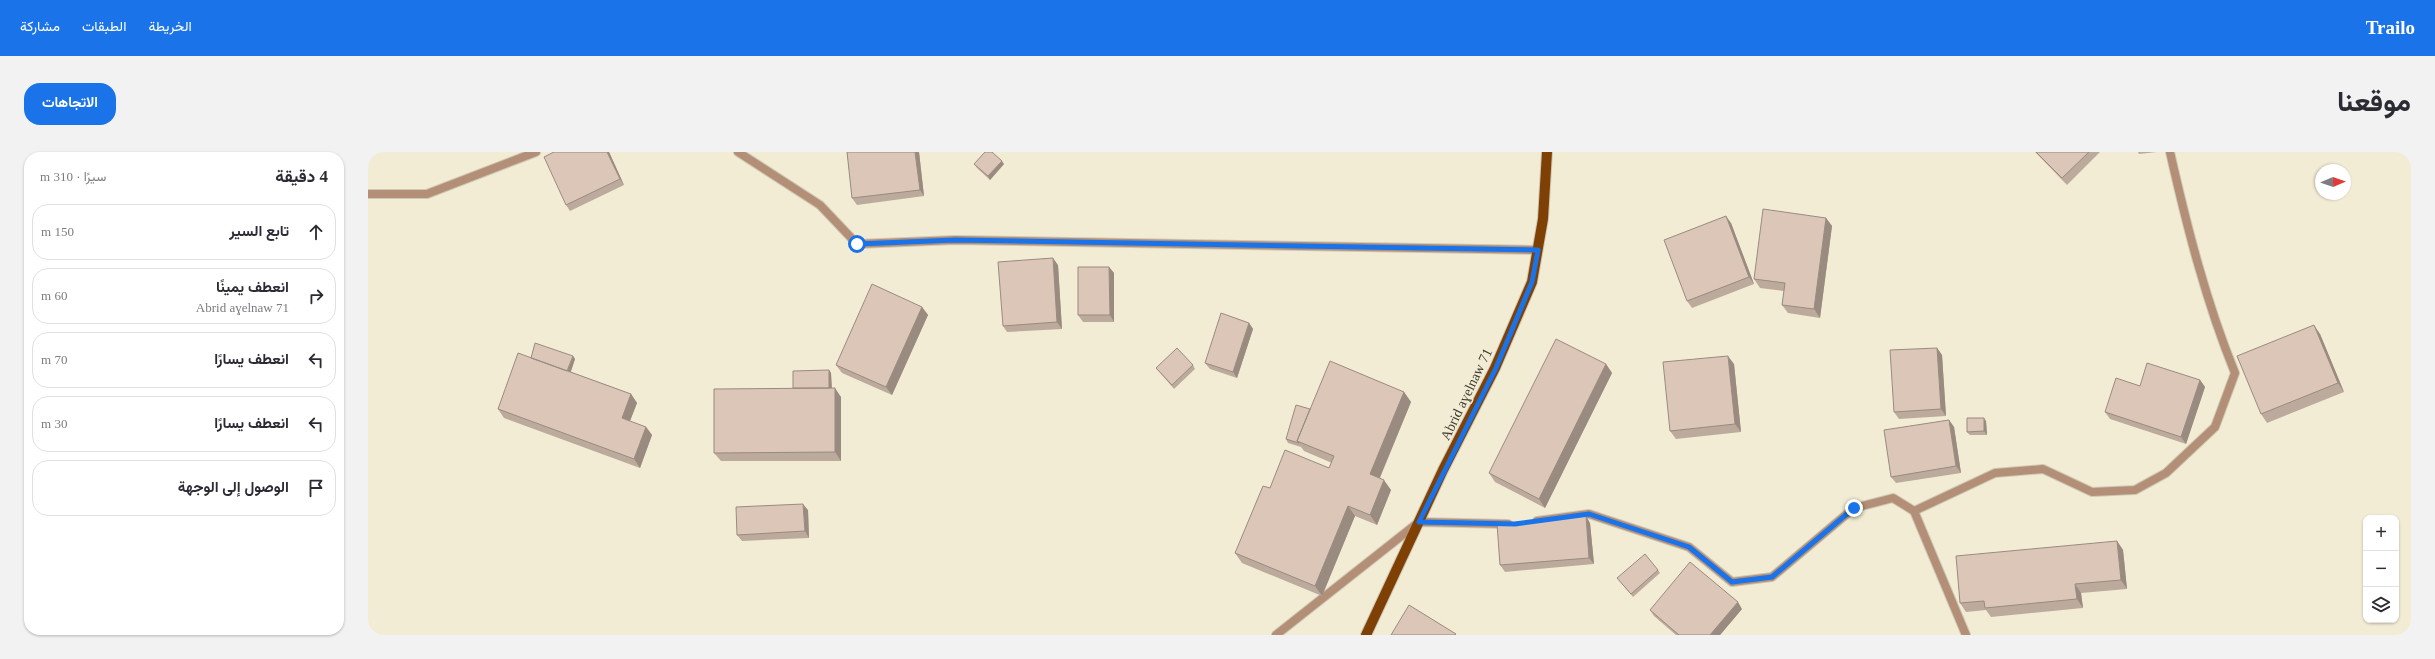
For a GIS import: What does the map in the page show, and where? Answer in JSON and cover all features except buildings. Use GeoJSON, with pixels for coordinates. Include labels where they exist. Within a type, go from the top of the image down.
{"type":"FeatureCollection","features":[{"type":"Feature","properties":{"kind":"main road","name":"Abrid aɣelnaw 71"},"geometry":{"type":"LineString","coordinates":[[1366,635],[1419,522],[1496,368],[1532,282],[1546,190],[1547,152]]}},
{"type":"Feature","properties":{"kind":"street"},"geometry":{"type":"LineString","coordinates":[[368,194],[427,194],[536,152]]}},
{"type":"Feature","properties":{"kind":"street"},"geometry":{"type":"LineString","coordinates":[[738,152],[820,205],[857,244],[955,240],[1538,250]]}},
{"type":"Feature","properties":{"kind":"street"},"geometry":{"type":"LineString","coordinates":[[1914,511],[1995,473],[2043,469],[2092,492],[2135,490],[2166,472],[2215,427],[2235,373],[2222,342],[2188,232],[2170,152]]}},
{"type":"Feature","properties":{"kind":"street"},"geometry":{"type":"LineString","coordinates":[[1530,522],[1589,514],[1689,547],[1732,582],[1772,577],[1854,508],[1893,498],[1914,511],[1966,635]]}},
{"type":"Feature","properties":{"kind":"street"},"geometry":{"type":"LineString","coordinates":[[1276,635],[1419,522],[1515,524]]}},
{"type":"Feature","properties":{"kind":"route"},"geometry":{"type":"LineString","coordinates":[[857,244],[955,240],[1538,250],[1532,282],[1496,368],[1443,470],[1419,522],[1515,524],[1589,514],[1689,547],[1732,582],[1772,577],[1854,508]]}}]}
